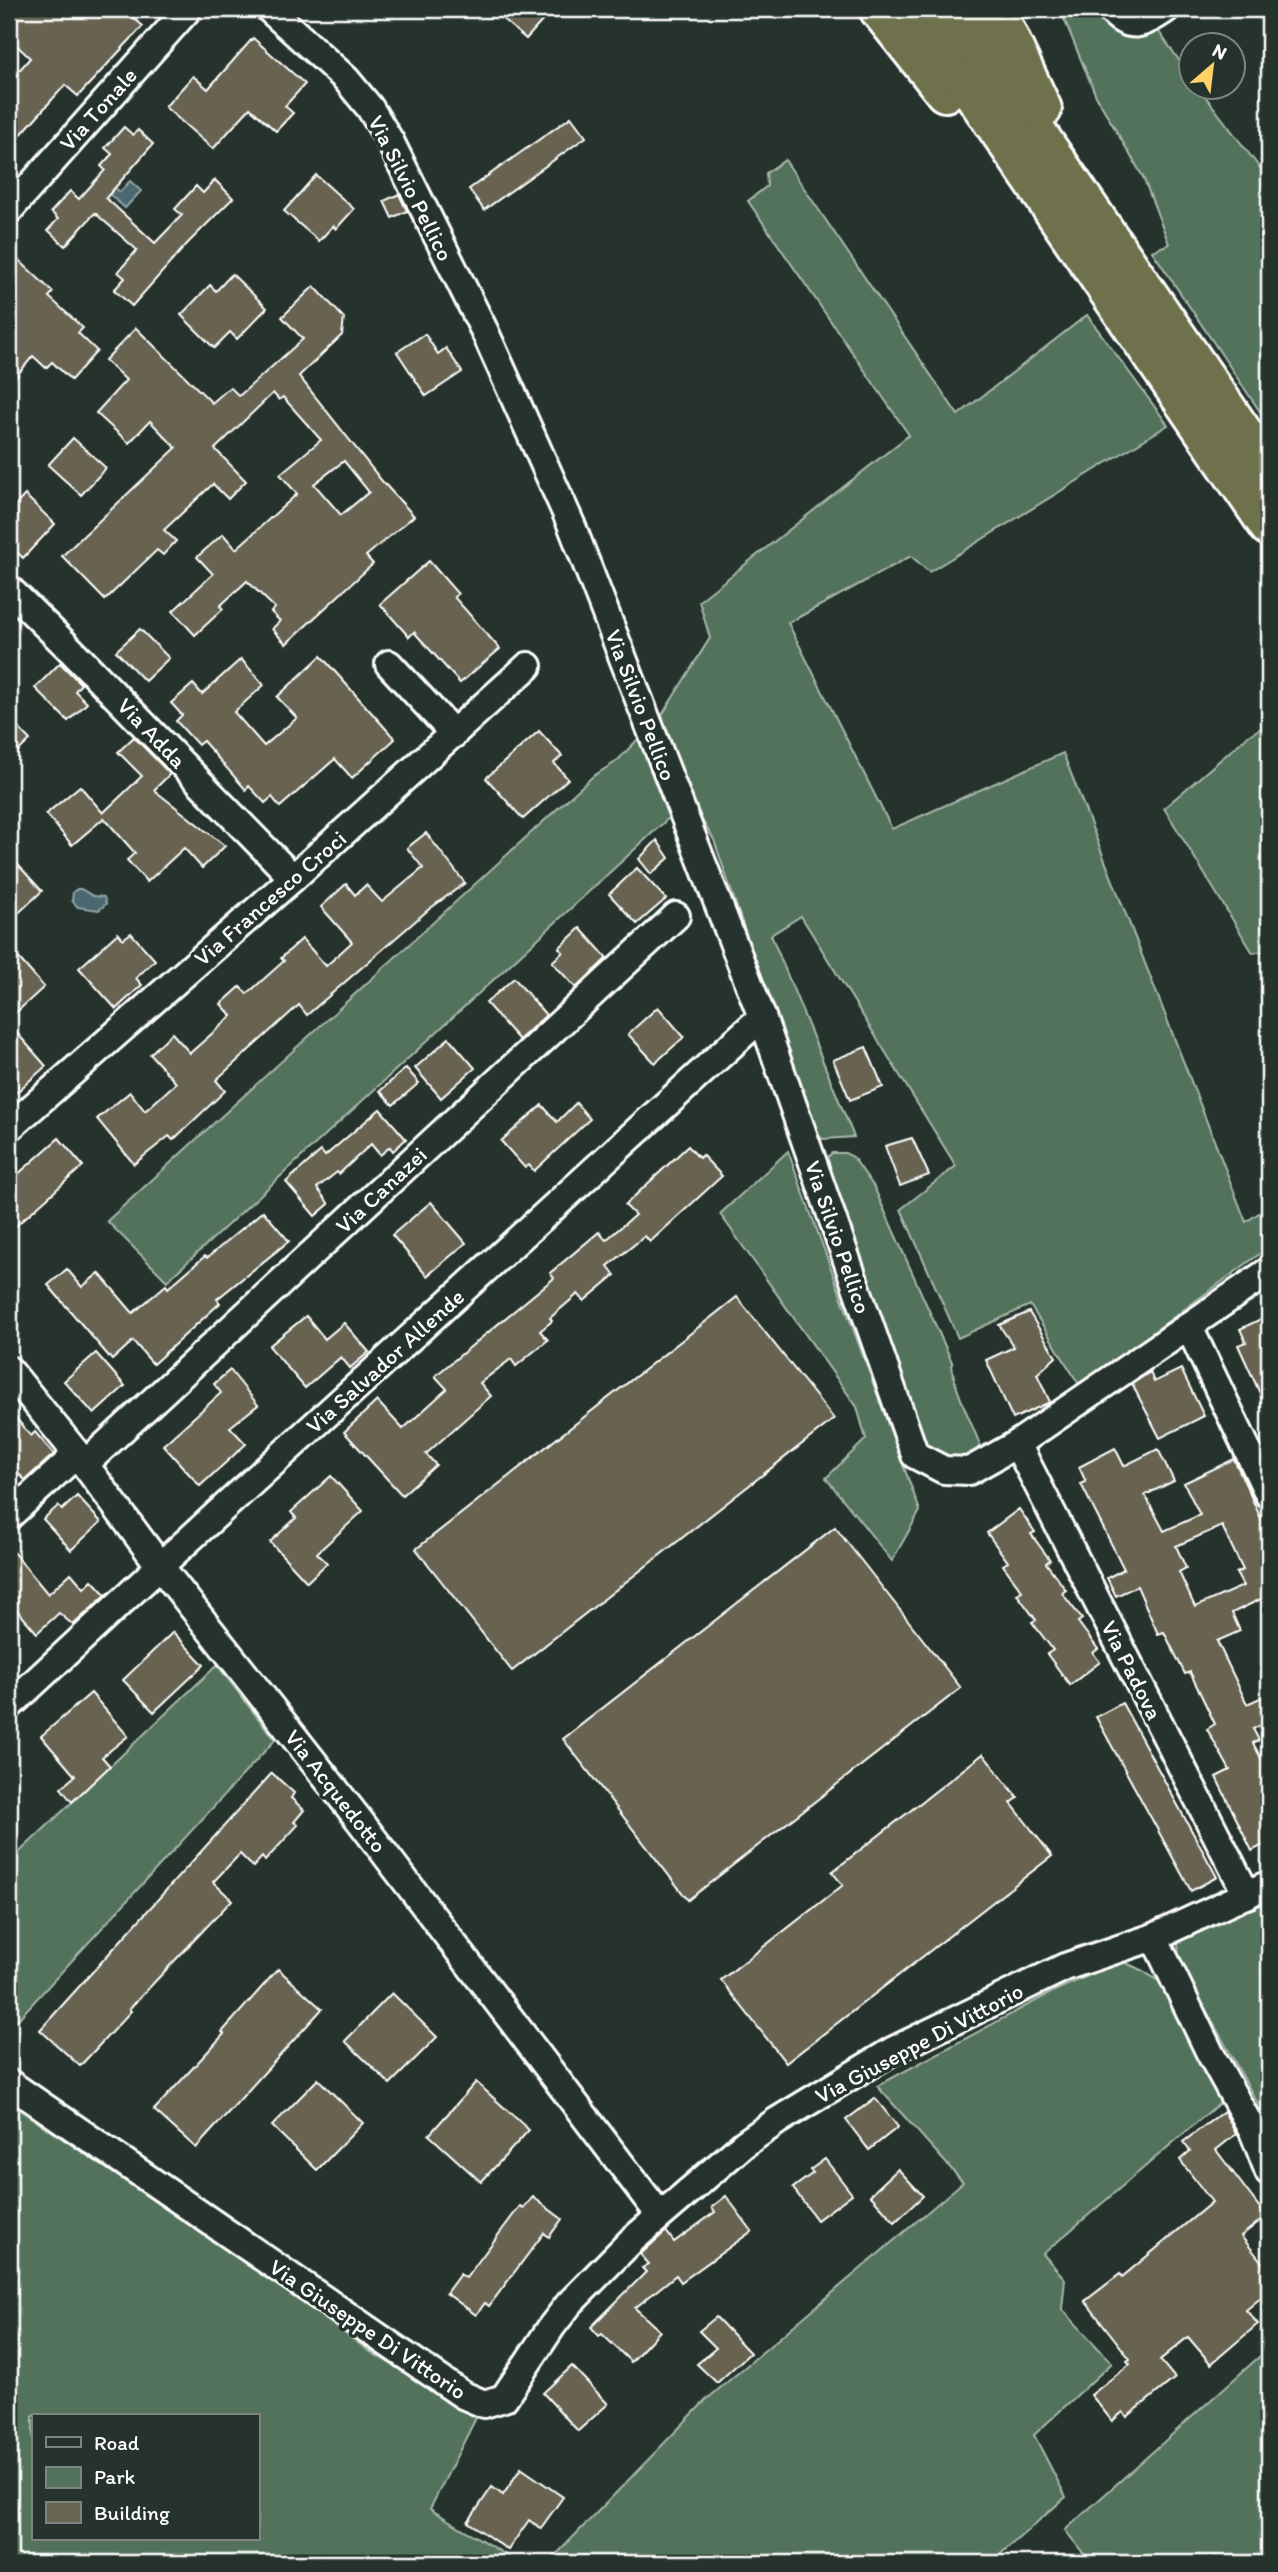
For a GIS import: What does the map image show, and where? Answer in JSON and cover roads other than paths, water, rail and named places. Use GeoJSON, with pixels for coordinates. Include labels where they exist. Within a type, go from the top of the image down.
{"type":"FeatureCollection","features":[{"type":"Feature","properties":{"kind":"highway"},"geometry":{"type":"LineString","coordinates":[[879,9],[954,103],[1065,200]]}},
{"type":"Feature","properties":{"kind":"highway"},"geometry":{"type":"LineString","coordinates":[[916,9],[1065,200],[1269,471]]}},
{"type":"Feature","properties":{"kind":"highway"},"geometry":{"type":"LineString","coordinates":[[952,9],[1065,200],[1269,526]]}},
{"type":"Feature","properties":{"kind":"highway"},"geometry":{"type":"LineString","coordinates":[[995,9],[1010,37],[1065,200]]}},
{"type":"Feature","properties":{"kind":"street","name":"Via Tonale"},"geometry":{"type":"LineString","coordinates":[[9,210],[188,9]]}},
{"type":"Feature","properties":{"kind":"street","name":"Via Silvio Pellico"},"geometry":{"type":"LineString","coordinates":[[269,9],[346,79],[370,108],[390,141],[485,332],[571,524],[762,1017],[915,1455],[944,1470],[969,1471],[1017,1444]]}},
{"type":"Feature","properties":{"kind":"street"},"geometry":{"type":"LineString","coordinates":[[1110,9],[1118,19],[1135,24],[1149,20],[1166,9]]}},
{"type":"Feature","properties":{"kind":"street","name":"Via Adda"},"geometry":{"type":"LineString","coordinates":[[9,589],[292,878]]}},
{"type":"Feature","properties":{"kind":"street"},"geometry":{"type":"LineString","coordinates":[[389,664],[454,734]]}},
{"type":"Feature","properties":{"kind":"street","name":"Via Francesco Croci"},"geometry":{"type":"LineString","coordinates":[[9,1128],[528,666]]}},
{"type":"Feature","properties":{"kind":"street","name":"Via Canazei"},"geometry":{"type":"LineString","coordinates":[[9,1516],[81,1459],[676,916]]}},
{"type":"Feature","properties":{"kind":"street","name":"Via Salvador Allende"},"geometry":{"type":"LineString","coordinates":[[9,1706],[762,1017]]}},
{"type":"Feature","properties":{"kind":"street"},"geometry":{"type":"LineString","coordinates":[[1017,1444],[1269,1271]]}},
{"type":"Feature","properties":{"kind":"street"},"geometry":{"type":"LineString","coordinates":[[1189,1327],[1269,1495]]}},
{"type":"Feature","properties":{"kind":"street","name":"Via Acquedotto"},"geometry":{"type":"LineString","coordinates":[[9,1370],[81,1459],[160,1566],[360,1821],[659,2214]]}},
{"type":"Feature","properties":{"kind":"street","name":"Via Padova"},"geometry":{"type":"LineString","coordinates":[[1017,1444],[1258,1889]]}},
{"type":"Feature","properties":{"kind":"street","name":"Via Giuseppe Di Vittorio"},"geometry":{"type":"LineString","coordinates":[[9,2083],[463,2395],[484,2404],[504,2398],[569,2304],[659,2214],[766,2129],[881,2057],[1065,1967],[1154,1937],[1258,1889]]}},
{"type":"Feature","properties":{"kind":"street"},"geometry":{"type":"LineString","coordinates":[[1154,1937],[1210,2053],[1253,2131],[1269,2172]]}},
{"type":"Feature","properties":{"kind":"water"},"geometry":{"type":"Polygon","coordinates":[[[130,181],[141,191],[125,208],[107,192],[113,186],[120,192],[130,181]]]}},
{"type":"Feature","properties":{"kind":"water"},"geometry":{"type":"Polygon","coordinates":[[[77,889],[93,896],[104,897],[106,904],[99,910],[78,907],[72,901],[73,892],[77,889]]]}}]}
